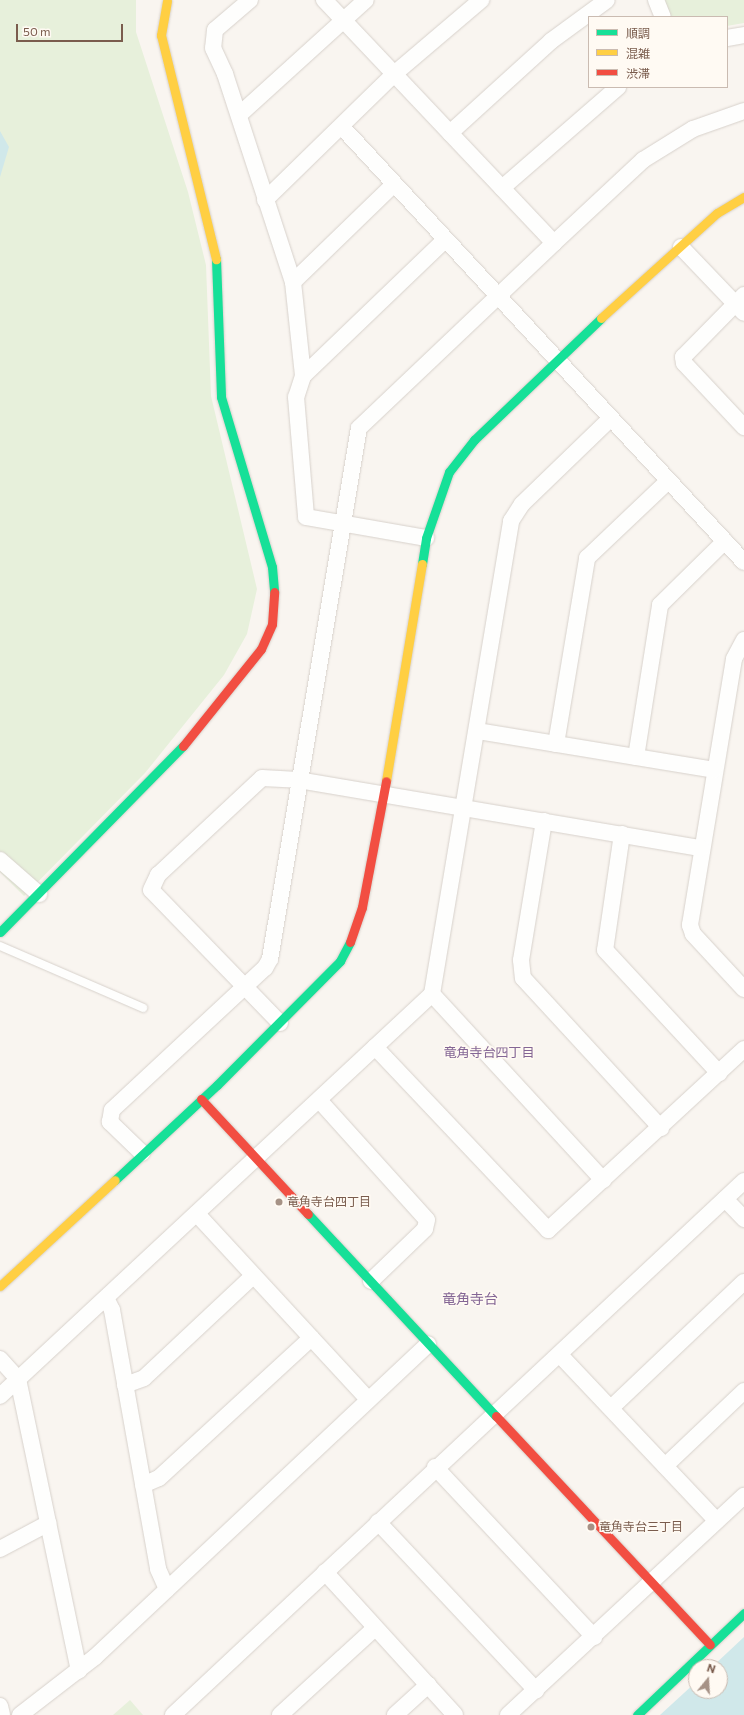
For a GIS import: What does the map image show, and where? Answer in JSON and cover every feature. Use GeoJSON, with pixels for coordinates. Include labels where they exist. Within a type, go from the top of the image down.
{"type":"FeatureCollection","features":[{"type":"Feature","properties":{"kind":"street"},"geometry":{"type":"LineString","coordinates":[[0,932],[170,763],[261,649],[272,624],[275,597],[272,568],[221,397],[216,259],[161,35],[167,0]]}},
{"type":"Feature","properties":{"kind":"street"},"geometry":{"type":"LineString","coordinates":[[250,0],[215,30],[213,48],[239,115],[265,200],[293,282],[303,376],[296,397],[306,517],[426,538]]}},
{"type":"Feature","properties":{"kind":"street"},"geometry":{"type":"LineString","coordinates":[[324,0],[393,75],[554,243]]}},
{"type":"Feature","properties":{"kind":"street"},"geometry":{"type":"LineString","coordinates":[[239,115],[366,0]]}},
{"type":"Feature","properties":{"kind":"street"},"geometry":{"type":"LineString","coordinates":[[265,200],[342,127],[393,75],[481,0]]}},
{"type":"Feature","properties":{"kind":"street"},"geometry":{"type":"LineString","coordinates":[[450,133],[551,40],[607,0]]}},
{"type":"Feature","properties":{"kind":"street"},"geometry":{"type":"LineString","coordinates":[[656,0],[663,16]]}},
{"type":"Feature","properties":{"kind":"street"},"geometry":{"type":"LineString","coordinates":[[728,38],[744,35]]}},
{"type":"Feature","properties":{"kind":"street"},"geometry":{"type":"LineString","coordinates":[[502,188],[617,88]]}},
{"type":"Feature","properties":{"kind":"street"},"geometry":{"type":"LineString","coordinates":[[142,1153],[110,1122],[112,1110],[244,987],[270,959],[298,780],[342,523],[362,422],[498,298],[554,243],[643,160],[693,129],[744,111]]}},
{"type":"Feature","properties":{"kind":"street"},"geometry":{"type":"LineString","coordinates":[[342,127],[444,240],[744,562]]}},
{"type":"Feature","properties":{"kind":"street"},"geometry":{"type":"LineString","coordinates":[[293,282],[394,184]]}},
{"type":"Feature","properties":{"kind":"street"},"geometry":{"type":"LineString","coordinates":[[0,1286],[201,1099],[332,971],[352,939],[384,795],[426,538],[440,490],[453,466],[474,440],[555,360],[717,213],[744,197]]}},
{"type":"Feature","properties":{"kind":"street"},"geometry":{"type":"LineString","coordinates":[[303,376],[444,240]]}},
{"type":"Feature","properties":{"kind":"street"},"geometry":{"type":"LineString","coordinates":[[681,247],[741,304],[683,357],[684,363],[744,427]]}},
{"type":"Feature","properties":{"kind":"street"},"geometry":{"type":"LineString","coordinates":[[0,1396],[107,1300],[256,1158],[432,994],[465,808],[511,521],[522,504],[610,419]]}},
{"type":"Feature","properties":{"kind":"street"},"geometry":{"type":"LineString","coordinates":[[556,744],[587,558],[668,481]]}},
{"type":"Feature","properties":{"kind":"street"},"geometry":{"type":"LineString","coordinates":[[636,757],[660,605],[725,542]]}},
{"type":"Feature","properties":{"kind":"street"},"geometry":{"type":"LineString","coordinates":[[744,640],[734,658],[701,848],[690,930],[744,989]]}},
{"type":"Feature","properties":{"kind":"street"},"geometry":{"type":"LineString","coordinates":[[477,731],[714,770]]}},
{"type":"Feature","properties":{"kind":"street"},"geometry":{"type":"LineString","coordinates":[[280,1023],[154,895],[151,885],[257,781],[273,776],[701,848]]}},
{"type":"Feature","properties":{"kind":"street"},"geometry":{"type":"LineString","coordinates":[[544,821],[521,960],[523,978],[661,1128]]}},
{"type":"Feature","properties":{"kind":"street"},"geometry":{"type":"LineString","coordinates":[[622,834],[605,950],[719,1073]]}},
{"type":"Feature","properties":{"kind":"street"},"geometry":{"type":"LineString","coordinates":[[0,860],[39,894]]}},
{"type":"Feature","properties":{"kind":"street"},"geometry":{"type":"LineString","coordinates":[[432,994],[603,1180]]}},
{"type":"Feature","properties":{"kind":"street"},"geometry":{"type":"LineString","coordinates":[[375,1047],[543,1229],[553,1228],[744,1049]]}},
{"type":"Feature","properties":{"kind":"street"},"geometry":{"type":"LineString","coordinates":[[201,1099],[428,1344],[496,1413],[710,1645]]}},
{"type":"Feature","properties":{"kind":"street"},"geometry":{"type":"LineString","coordinates":[[319,1100],[427,1220],[425,1229],[371,1281]]}},
{"type":"Feature","properties":{"kind":"street"},"geometry":{"type":"LineString","coordinates":[[173,1715],[435,1467],[560,1355],[744,1181]]}},
{"type":"Feature","properties":{"kind":"street"},"geometry":{"type":"LineString","coordinates":[[725,1199],[744,1219]]}},
{"type":"Feature","properties":{"kind":"street"},"geometry":{"type":"LineString","coordinates":[[197,1214],[368,1400]]}},
{"type":"Feature","properties":{"kind":"street"},"geometry":{"type":"LineString","coordinates":[[125,1385],[144,1378],[253,1276]]}},
{"type":"Feature","properties":{"kind":"street"},"geometry":{"type":"LineString","coordinates":[[610,1408],[744,1282]]}},
{"type":"Feature","properties":{"kind":"street"},"geometry":{"type":"LineString","coordinates":[[107,1300],[112,1310],[158,1569],[167,1589]]}},
{"type":"Feature","properties":{"kind":"street"},"geometry":{"type":"LineString","coordinates":[[143,1485],[159,1478],[310,1338]]}},
{"type":"Feature","properties":{"kind":"street"},"geometry":{"type":"LineString","coordinates":[[20,1715],[79,1671],[428,1344]]}},
{"type":"Feature","properties":{"kind":"street"},"geometry":{"type":"LineString","coordinates":[[560,1355],[717,1521]]}},
{"type":"Feature","properties":{"kind":"street"},"geometry":{"type":"LineString","coordinates":[[0,1359],[18,1379],[79,1671]]}},
{"type":"Feature","properties":{"kind":"street"},"geometry":{"type":"LineString","coordinates":[[665,1466],[744,1391]]}},
{"type":"Feature","properties":{"kind":"street"},"geometry":{"type":"LineString","coordinates":[[435,1467],[594,1637]]}},
{"type":"Feature","properties":{"kind":"street"},"geometry":{"type":"LineString","coordinates":[[508,1715],[653,1583],[744,1496]]}},
{"type":"Feature","properties":{"kind":"street"},"geometry":{"type":"LineString","coordinates":[[378,1522],[536,1690]]}},
{"type":"Feature","properties":{"kind":"street"},"geometry":{"type":"LineString","coordinates":[[0,1549],[49,1523]]}},
{"type":"Feature","properties":{"kind":"street"},"geometry":{"type":"LineString","coordinates":[[325,1572],[455,1715]]}},
{"type":"Feature","properties":{"kind":"street"},"geometry":{"type":"LineString","coordinates":[[637,1715],[744,1613]]}},
{"type":"Feature","properties":{"kind":"street"},"geometry":{"type":"LineString","coordinates":[[280,1715],[375,1628]]}},
{"type":"Feature","properties":{"kind":"street"},"geometry":{"type":"LineString","coordinates":[[395,1715],[428,1685]]}},
{"type":"Feature","properties":{"kind":"street"},"geometry":{"type":"LineString","coordinates":[[0,1706],[2,1715]]}},
{"type":"Feature","properties":{"kind":"lane"},"geometry":{"type":"LineString","coordinates":[[0,946],[143,1008]]}},
{"type":"Feature","properties":{"kind":"green space"},"geometry":{"type":"Polygon","coordinates":[[[0,0],[136,0],[136,32],[188,192],[206,265],[211,396],[257,589],[247,634],[224,675],[145,773],[24,896],[0,872],[0,0]]]}},
{"type":"Feature","properties":{"kind":"green space"},"geometry":{"type":"Polygon","coordinates":[[[662,0],[744,0],[744,23],[728,26],[728,16],[670,16],[662,0]]]}},
{"type":"Feature","properties":{"kind":"green space"},"geometry":{"type":"Polygon","coordinates":[[[130,1700],[143,1715],[113,1715],[130,1700]]]}},
{"type":"Feature","properties":{"kind":"water"},"geometry":{"type":"Polygon","coordinates":[[[0,131],[9,147],[0,177],[0,131]]]}},
{"type":"Feature","properties":{"kind":"water"},"geometry":{"type":"Polygon","coordinates":[[[744,1637],[744,1715],[660,1715],[688,1689],[688,1699],[728,1699],[728,1659],[721,1659],[744,1637]]]}},
{"type":"Feature","properties":{"kind":"traffic: fast"},"geometry":{"type":"LineString","coordinates":[[216,259],[221,397],[272,567],[274,592]]}},
{"type":"Feature","properties":{"kind":"traffic: fast"},"geometry":{"type":"LineString","coordinates":[[422,564],[426,538],[449,472],[474,440],[601,318]]}},
{"type":"Feature","properties":{"kind":"traffic: fast"},"geometry":{"type":"LineString","coordinates":[[0,932],[183,746]]}},
{"type":"Feature","properties":{"kind":"traffic: fast"},"geometry":{"type":"LineString","coordinates":[[115,1180],[217,1085],[340,961],[350,942]]}},
{"type":"Feature","properties":{"kind":"traffic: fast"},"geometry":{"type":"LineString","coordinates":[[308,1214],[496,1416]]}},
{"type":"Feature","properties":{"kind":"traffic: fast"},"geometry":{"type":"LineString","coordinates":[[637,1715],[744,1613]]}},
{"type":"Feature","properties":{"kind":"traffic: slow"},"geometry":{"type":"LineString","coordinates":[[167,1],[161,35],[216,259]]}},
{"type":"Feature","properties":{"kind":"traffic: slow"},"geometry":{"type":"LineString","coordinates":[[601,318],[717,213],[744,197]]}},
{"type":"Feature","properties":{"kind":"traffic: slow"},"geometry":{"type":"LineString","coordinates":[[386,781],[422,564]]}},
{"type":"Feature","properties":{"kind":"traffic: slow"},"geometry":{"type":"LineString","coordinates":[[0,1286],[115,1180]]}},
{"type":"Feature","properties":{"kind":"traffic: jam"},"geometry":{"type":"LineString","coordinates":[[183,746],[261,649],[272,624],[274,592]]}},
{"type":"Feature","properties":{"kind":"traffic: jam"},"geometry":{"type":"LineString","coordinates":[[350,942],[362,907],[386,781]]}},
{"type":"Feature","properties":{"kind":"traffic: jam"},"geometry":{"type":"LineString","coordinates":[[201,1099],[308,1214]]}},
{"type":"Feature","properties":{"kind":"traffic: jam"},"geometry":{"type":"LineString","coordinates":[[496,1416],[710,1645]]}},
{"type":"Feature","properties":{"kind":"place","name":"竜角寺台四丁目"},"geometry":{"type":"Point","coordinates":[279,1202]}},
{"type":"Feature","properties":{"kind":"place","name":"竜角寺台三丁目"},"geometry":{"type":"Point","coordinates":[591,1527]}},
{"type":"Feature","properties":{"kind":"district","name":"竜角寺台四丁目"},"geometry":{"type":"Point","coordinates":[489,1052]}},
{"type":"Feature","properties":{"kind":"district","name":"竜角寺台"},"geometry":{"type":"Point","coordinates":[470,1299]}}]}
